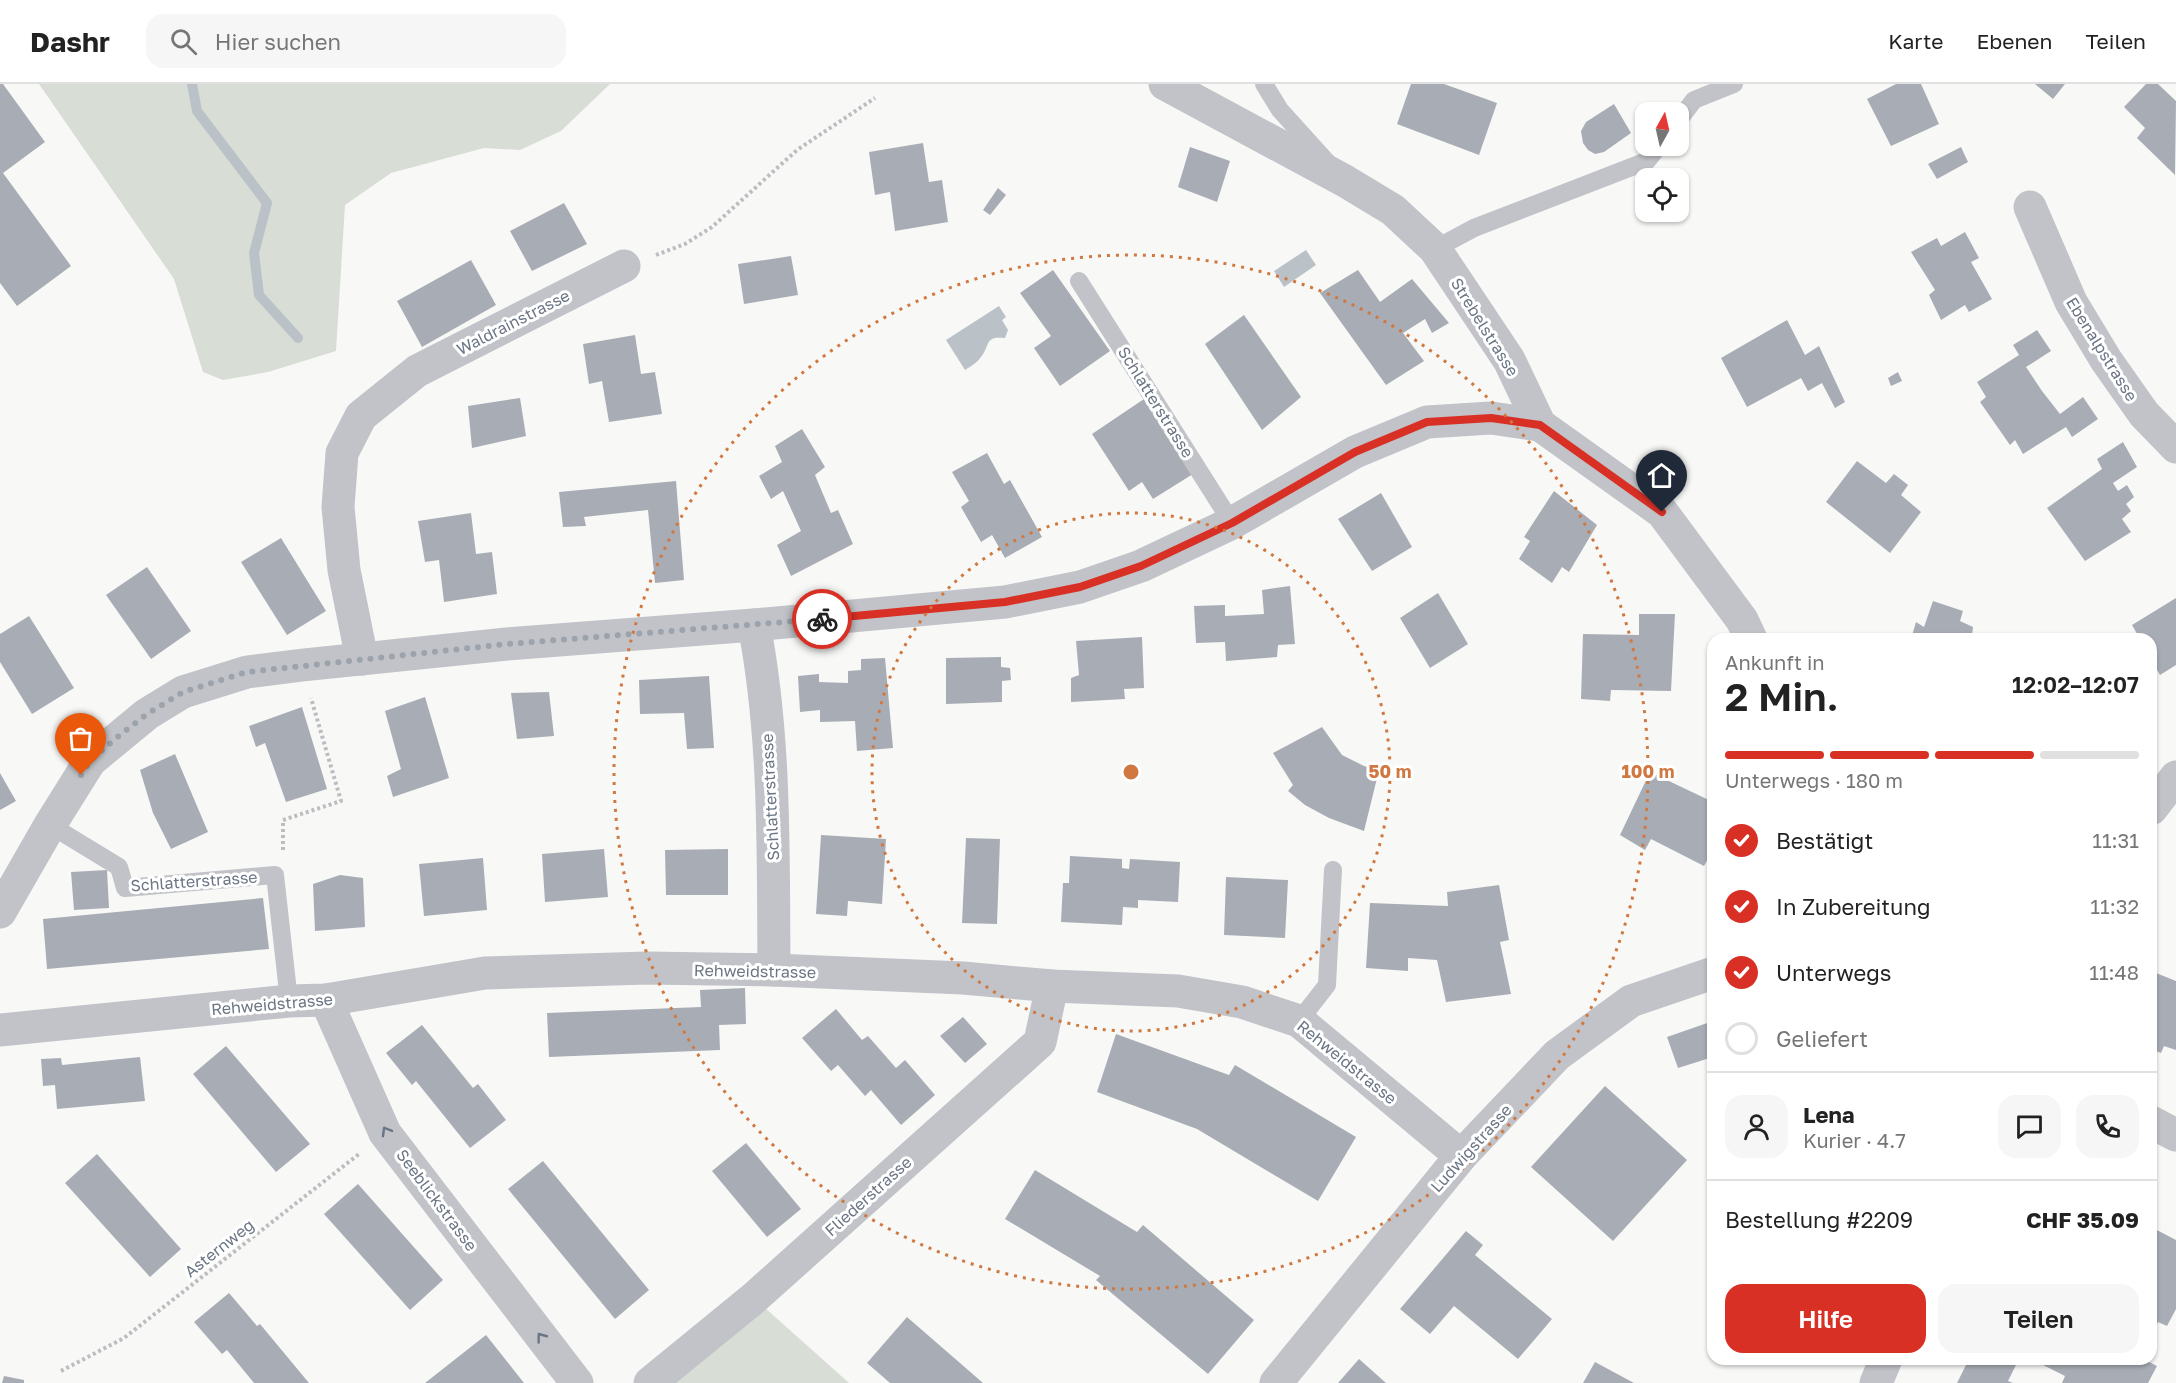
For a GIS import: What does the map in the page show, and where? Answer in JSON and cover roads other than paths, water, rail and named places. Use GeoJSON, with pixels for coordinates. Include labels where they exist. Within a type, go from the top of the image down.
{"type":"FeatureCollection","features":[{"type":"Feature","properties":{"kind":"street","name":"Strebelstrasse"},"geometry":{"type":"LineString","coordinates":[[1165,84],[1345,181],[1393,210],[1435,249],[1509,360],[1540,425],[1662,512],[1742,620],[1748,633]]}},
{"type":"Feature","properties":{"kind":"street","name":"Ebenalpstrasse"},"geometry":{"type":"LineString","coordinates":[[2030,207],[2071,302],[2106,360],[2144,414],[2176,447]]}},
{"type":"Feature","properties":{"kind":"street","name":"Waldrainstrasse"},"geometry":{"type":"LineString","coordinates":[[362,659],[344,570],[338,507],[342,453],[362,416],[417,371],[624,266]]}},
{"type":"Feature","properties":{"kind":"street"},"geometry":{"type":"LineString","coordinates":[[0,912],[90,761],[147,714],[183,692],[247,672],[553,640],[754,626],[1005,602],[1063,591],[1141,566],[1232,523],[1355,452],[1427,422],[1491,418],[1540,425]]}},
{"type":"Feature","properties":{"kind":"street","name":"Schlatterstrasse"},"geometry":{"type":"LineString","coordinates":[[754,626],[760,661],[773,798],[774,970]]}},
{"type":"Feature","properties":{"kind":"street"},"geometry":{"type":"LineString","coordinates":[[2157,801],[2176,777]]}},
{"type":"Feature","properties":{"kind":"street","name":"Rehweidstrasse"},"geometry":{"type":"LineString","coordinates":[[0,1030],[289,1001],[326,1000],[485,973],[647,968],[774,970],[963,978],[1052,986],[1178,991],[1242,1002],[1299,1021],[1461,1156]]}},
{"type":"Feature","properties":{"kind":"street","name":"Ludwigstrasse"},"geometry":{"type":"LineString","coordinates":[[1276,1383],[1461,1156],[1557,1055],[1631,1001],[1707,976]]}},
{"type":"Feature","properties":{"kind":"street","name":"Fliederstrasse"},"geometry":{"type":"LineString","coordinates":[[650,1383],[754,1298],[1040,1042],[1052,986]]}},
{"type":"Feature","properties":{"kind":"street","name":"Seeblickstrasse"},"geometry":{"type":"LineString","coordinates":[[326,1000],[385,1133],[577,1383]]}},
{"type":"Feature","properties":{"kind":"street"},"geometry":{"type":"LineString","coordinates":[[2157,1125],[2176,1135]]}},
{"type":"Feature","properties":{"kind":"street"},"geometry":{"type":"LineString","coordinates":[[1876,1383],[1884,1365]]}},
{"type":"Feature","properties":{"kind":"lane","name":"Strebelstrasse"},"geometry":{"type":"LineString","coordinates":[[1264,84],[1280,110],[1345,181]]}},
{"type":"Feature","properties":{"kind":"lane"},"geometry":{"type":"LineString","coordinates":[[1689,107],[1694,100],[1734,84]]}},
{"type":"Feature","properties":{"kind":"lane"},"geometry":{"type":"LineString","coordinates":[[1435,249],[1474,228],[1647,161],[1651,156]]}},
{"type":"Feature","properties":{"kind":"lane","name":"Schlatterstrasse"},"geometry":{"type":"LineString","coordinates":[[1079,281],[1232,523]]}},
{"type":"Feature","properties":{"kind":"lane","name":"Schlatterstrasse"},"geometry":{"type":"LineString","coordinates":[[50,825],[119,867],[125,888],[275,875],[289,1001]]}},
{"type":"Feature","properties":{"kind":"lane"},"geometry":{"type":"LineString","coordinates":[[1299,1021],[1327,985],[1333,870]]}},
{"type":"Feature","properties":{"kind":"waterway"},"geometry":{"type":"LineString","coordinates":[[192,84],[197,111],[267,203],[254,253],[259,295],[298,338]]}}]}
